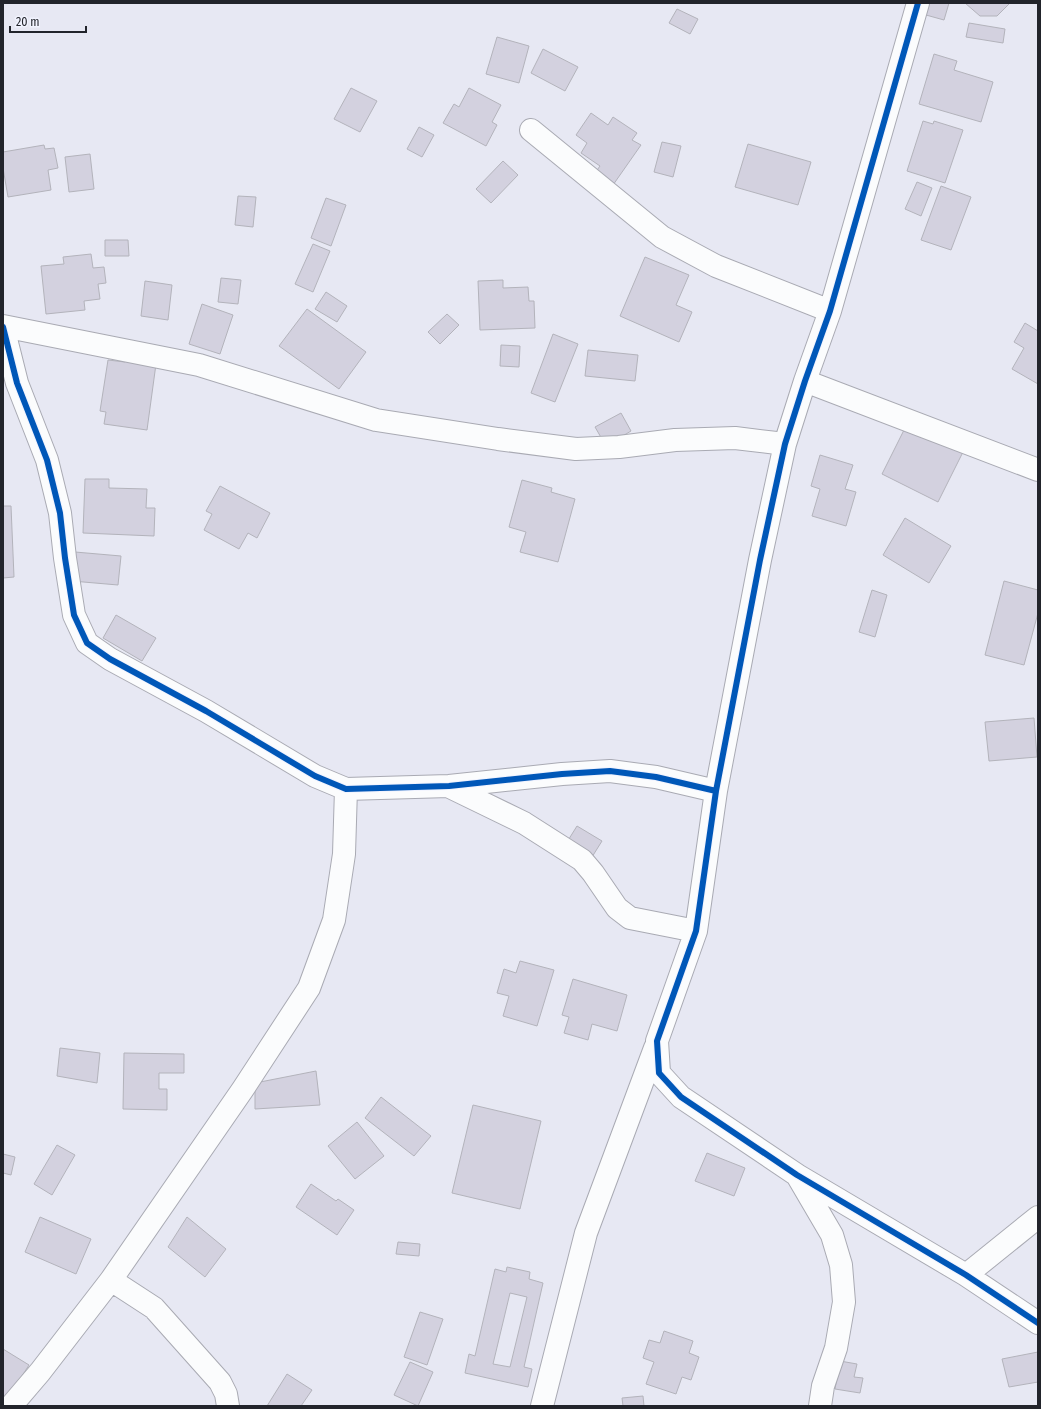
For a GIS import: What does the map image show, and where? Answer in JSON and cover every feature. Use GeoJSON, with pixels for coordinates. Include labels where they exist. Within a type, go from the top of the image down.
{"type":"FeatureCollection","features":[{"type":"Feature","properties":{"kind":"street"},"geometry":{"type":"LineString","coordinates":[[542,1406],[586,1233],[696,931],[716,791],[760,560],[785,444],[805,381],[830,311],[918,3]]}},
{"type":"Feature","properties":{"kind":"street"},"geometry":{"type":"LineString","coordinates":[[531,130],[662,237],[716,266],[830,311]]}},
{"type":"Feature","properties":{"kind":"street"},"geometry":{"type":"LineString","coordinates":[[716,791],[656,777],[610,771],[562,774],[449,786],[346,790],[315,776],[206,711],[110,659],[87,643],[74,615],[60,513],[47,460],[17,383],[3,327],[199,365],[376,420],[498,439],[576,449],[619,447],[675,440],[735,438],[785,444]]}},
{"type":"Feature","properties":{"kind":"street"},"geometry":{"type":"LineString","coordinates":[[805,381],[1038,470]]}},
{"type":"Feature","properties":{"kind":"street"},"geometry":{"type":"LineString","coordinates":[[449,786],[524,823],[582,860],[593,873],[617,908],[630,918],[696,931]]}},
{"type":"Feature","properties":{"kind":"street"},"geometry":{"type":"LineString","coordinates":[[11,1406],[40,1372],[111,1280],[243,1089],[309,988],[334,920],[344,854],[346,790]]}},
{"type":"Feature","properties":{"kind":"street"},"geometry":{"type":"LineString","coordinates":[[657,1041],[659,1074],[681,1097],[797,1175],[966,1274],[1038,1323]]}},
{"type":"Feature","properties":{"kind":"street"},"geometry":{"type":"LineString","coordinates":[[797,1175],[832,1235],[842,1272],[844,1302],[836,1348],[823,1386],[820,1406]]}},
{"type":"Feature","properties":{"kind":"street"},"geometry":{"type":"LineString","coordinates":[[966,1274],[1038,1218]]}},
{"type":"Feature","properties":{"kind":"street"},"geometry":{"type":"LineString","coordinates":[[111,1280],[154,1308],[220,1382],[226,1394],[228,1406]]}},
{"type":"Feature","properties":{"kind":"building"},"geometry":{"type":"Polygon","coordinates":[[[929,3],[949,3],[944,20],[926,15],[929,3]]]}},
{"type":"Feature","properties":{"kind":"building"},"geometry":{"type":"Polygon","coordinates":[[[965,3],[1010,3],[997,16],[980,16],[965,3]]]}},
{"type":"Feature","properties":{"kind":"building"},"geometry":{"type":"Polygon","coordinates":[[[677,9],[698,19],[690,34],[669,23],[677,9]]]}},
{"type":"Feature","properties":{"kind":"building"},"geometry":{"type":"Polygon","coordinates":[[[969,23],[1005,29],[1003,43],[966,37],[969,23]]]}},
{"type":"Feature","properties":{"kind":"building"},"geometry":{"type":"Polygon","coordinates":[[[497,37],[529,46],[519,83],[486,74],[497,37]]]}},
{"type":"Feature","properties":{"kind":"building"},"geometry":{"type":"Polygon","coordinates":[[[543,49],[578,67],[565,91],[531,73],[543,49]]]}},
{"type":"Feature","properties":{"kind":"building"},"geometry":{"type":"Polygon","coordinates":[[[934,54],[957,61],[954,70],[993,82],[981,122],[919,104],[934,54]]]}},
{"type":"Feature","properties":{"kind":"building"},"geometry":{"type":"Polygon","coordinates":[[[351,88],[377,101],[360,132],[334,119],[351,88]]]}},
{"type":"Feature","properties":{"kind":"building"},"geometry":{"type":"Polygon","coordinates":[[[469,88],[501,105],[492,122],[497,125],[486,146],[443,123],[454,104],[459,107],[469,88]]]}},
{"type":"Feature","properties":{"kind":"building"},"geometry":{"type":"Polygon","coordinates":[[[591,113],[608,125],[613,117],[637,133],[632,140],[641,145],[613,185],[595,173],[600,166],[581,153],[587,143],[576,135],[591,113]]]}},
{"type":"Feature","properties":{"kind":"building"},"geometry":{"type":"Polygon","coordinates":[[[923,121],[933,124],[934,121],[963,130],[945,183],[907,171],[923,121]]]}},
{"type":"Feature","properties":{"kind":"building"},"geometry":{"type":"Polygon","coordinates":[[[419,127],[434,135],[422,157],[407,149],[419,127]]]}},
{"type":"Feature","properties":{"kind":"building"},"geometry":{"type":"Polygon","coordinates":[[[662,142],[681,146],[673,177],[654,172],[662,142]]]}},
{"type":"Feature","properties":{"kind":"building"},"geometry":{"type":"Polygon","coordinates":[[[748,144],[811,162],[798,205],[735,187],[748,144]]]}},
{"type":"Feature","properties":{"kind":"building"},"geometry":{"type":"Polygon","coordinates":[[[44,145],[45,149],[54,148],[58,168],[48,170],[51,190],[8,197],[3,168],[3,152],[44,145]]]}},
{"type":"Feature","properties":{"kind":"building"},"geometry":{"type":"Polygon","coordinates":[[[90,154],[94,189],[69,192],[65,157],[90,154]]]}},
{"type":"Feature","properties":{"kind":"building"},"geometry":{"type":"Polygon","coordinates":[[[503,161],[518,175],[491,203],[476,189],[503,161]]]}},
{"type":"Feature","properties":{"kind":"building"},"geometry":{"type":"Polygon","coordinates":[[[917,182],[932,188],[921,216],[905,209],[917,182]]]}},
{"type":"Feature","properties":{"kind":"building"},"geometry":{"type":"Polygon","coordinates":[[[941,186],[971,197],[951,250],[921,240],[941,186]]]}},
{"type":"Feature","properties":{"kind":"building"},"geometry":{"type":"Polygon","coordinates":[[[238,196],[256,197],[253,227],[235,225],[238,196]]]}},
{"type":"Feature","properties":{"kind":"building"},"geometry":{"type":"Polygon","coordinates":[[[326,198],[346,205],[331,246],[311,238],[326,198]]]}},
{"type":"Feature","properties":{"kind":"building"},"geometry":{"type":"Polygon","coordinates":[[[105,240],[128,240],[129,256],[105,256],[105,240]]]}},
{"type":"Feature","properties":{"kind":"building"},"geometry":{"type":"Polygon","coordinates":[[[313,244],[330,251],[313,292],[295,284],[313,244]]]}},
{"type":"Feature","properties":{"kind":"building"},"geometry":{"type":"Polygon","coordinates":[[[91,254],[93,268],[104,267],[106,283],[98,284],[100,299],[84,301],[85,310],[46,314],[41,266],[64,264],[63,257],[91,254]]]}},
{"type":"Feature","properties":{"kind":"building"},"geometry":{"type":"Polygon","coordinates":[[[645,257],[689,275],[676,305],[692,312],[679,342],[620,316],[645,257]]]}},
{"type":"Feature","properties":{"kind":"building"},"geometry":{"type":"Polygon","coordinates":[[[221,278],[241,280],[238,304],[218,302],[221,278]]]}},
{"type":"Feature","properties":{"kind":"building"},"geometry":{"type":"Polygon","coordinates":[[[503,280],[503,288],[528,287],[529,301],[534,301],[535,328],[480,330],[478,281],[503,280]]]}},
{"type":"Feature","properties":{"kind":"building"},"geometry":{"type":"Polygon","coordinates":[[[145,281],[172,285],[168,320],[141,316],[145,281]]]}},
{"type":"Feature","properties":{"kind":"building"},"geometry":{"type":"Polygon","coordinates":[[[326,292],[347,306],[337,322],[315,309],[326,292]]]}},
{"type":"Feature","properties":{"kind":"building"},"geometry":{"type":"Polygon","coordinates":[[[202,304],[233,315],[220,354],[189,344],[202,304]]]}},
{"type":"Feature","properties":{"kind":"building"},"geometry":{"type":"Polygon","coordinates":[[[307,309],[366,352],[339,389],[279,346],[307,309]]]}},
{"type":"Feature","properties":{"kind":"building"},"geometry":{"type":"Polygon","coordinates":[[[447,314],[459,325],[440,344],[428,332],[447,314]]]}},
{"type":"Feature","properties":{"kind":"building"},"geometry":{"type":"Polygon","coordinates":[[[1025,323],[1038,331],[1038,384],[1012,369],[1024,348],[1014,342],[1025,323]]]}},
{"type":"Feature","properties":{"kind":"building"},"geometry":{"type":"Polygon","coordinates":[[[553,334],[578,344],[555,402],[531,393],[553,334]]]}},
{"type":"Feature","properties":{"kind":"building"},"geometry":{"type":"Polygon","coordinates":[[[501,345],[520,346],[519,367],[500,366],[501,345]]]}},
{"type":"Feature","properties":{"kind":"building"},"geometry":{"type":"Polygon","coordinates":[[[588,350],[638,355],[635,381],[585,376],[588,350]]]}},
{"type":"Feature","properties":{"kind":"building"},"geometry":{"type":"Polygon","coordinates":[[[108,360],[125,362],[126,360],[156,364],[147,430],[104,424],[106,412],[100,411],[108,360]]]}},
{"type":"Feature","properties":{"kind":"building"},"geometry":{"type":"Polygon","coordinates":[[[621,413],[631,431],[606,446],[595,427],[621,413]]]}},
{"type":"Feature","properties":{"kind":"building"},"geometry":{"type":"Polygon","coordinates":[[[907,424],[963,452],[938,502],[882,474],[907,424]]]}},
{"type":"Feature","properties":{"kind":"building"},"geometry":{"type":"Polygon","coordinates":[[[820,455],[853,465],[845,489],[856,492],[846,526],[812,516],[820,489],[811,486],[820,455]]]}},
{"type":"Feature","properties":{"kind":"building"},"geometry":{"type":"Polygon","coordinates":[[[85,479],[109,479],[109,488],[147,489],[146,508],[155,508],[154,536],[83,533],[85,479]]]}},
{"type":"Feature","properties":{"kind":"building"},"geometry":{"type":"Polygon","coordinates":[[[522,480],[552,488],[551,492],[575,499],[558,562],[520,552],[526,532],[509,527],[522,480]]]}},
{"type":"Feature","properties":{"kind":"building"},"geometry":{"type":"Polygon","coordinates":[[[220,486],[270,513],[257,538],[248,533],[239,549],[204,530],[212,514],[206,511],[220,486]]]}},
{"type":"Feature","properties":{"kind":"building"},"geometry":{"type":"Polygon","coordinates":[[[3,506],[11,506],[14,577],[3,578],[3,506]]]}},
{"type":"Feature","properties":{"kind":"building"},"geometry":{"type":"Polygon","coordinates":[[[905,518],[951,546],[929,583],[883,555],[905,518]]]}},
{"type":"Feature","properties":{"kind":"building"},"geometry":{"type":"Polygon","coordinates":[[[75,552],[121,556],[118,585],[72,581],[75,552]]]}},
{"type":"Feature","properties":{"kind":"building"},"geometry":{"type":"Polygon","coordinates":[[[1004,581],[1038,590],[1038,613],[1024,665],[985,655],[1004,581]]]}},
{"type":"Feature","properties":{"kind":"building"},"geometry":{"type":"Polygon","coordinates":[[[872,590],[887,595],[875,637],[859,632],[872,590]]]}},
{"type":"Feature","properties":{"kind":"building"},"geometry":{"type":"Polygon","coordinates":[[[116,615],[156,638],[142,661],[103,638],[116,615]]]}},
{"type":"Feature","properties":{"kind":"building"},"geometry":{"type":"Polygon","coordinates":[[[1034,718],[1037,757],[989,761],[985,722],[1034,718]]]}},
{"type":"Feature","properties":{"kind":"building"},"geometry":{"type":"Polygon","coordinates":[[[577,826],[602,841],[592,857],[567,842],[577,826]]]}},
{"type":"Feature","properties":{"kind":"building"},"geometry":{"type":"Polygon","coordinates":[[[520,961],[554,970],[537,1026],[503,1016],[509,996],[497,993],[504,969],[516,973],[520,961]]]}},
{"type":"Feature","properties":{"kind":"building"},"geometry":{"type":"Polygon","coordinates":[[[573,979],[627,995],[617,1031],[592,1024],[588,1040],[564,1033],[569,1017],[562,1015],[573,979]]]}},
{"type":"Feature","properties":{"kind":"building"},"geometry":{"type":"Polygon","coordinates":[[[60,1048],[100,1053],[97,1083],[57,1076],[60,1048]]]}},
{"type":"Feature","properties":{"kind":"building"},"geometry":{"type":"Polygon","coordinates":[[[124,1053],[184,1054],[184,1073],[159,1073],[159,1089],[167,1089],[167,1110],[123,1109],[124,1053]]]}},
{"type":"Feature","properties":{"kind":"building"},"geometry":{"type":"Polygon","coordinates":[[[316,1071],[320,1105],[255,1109],[255,1083],[316,1071]]]}},
{"type":"Feature","properties":{"kind":"building"},"geometry":{"type":"Polygon","coordinates":[[[381,1097],[431,1136],[414,1156],[365,1118],[381,1097]]]}},
{"type":"Feature","properties":{"kind":"building"},"geometry":{"type":"Polygon","coordinates":[[[473,1105],[541,1121],[520,1209],[452,1193],[473,1105]]]}},
{"type":"Feature","properties":{"kind":"building"},"geometry":{"type":"Polygon","coordinates":[[[357,1122],[384,1156],[355,1179],[328,1146],[357,1122]]]}},
{"type":"Feature","properties":{"kind":"building"},"geometry":{"type":"Polygon","coordinates":[[[57,1145],[75,1155],[52,1195],[34,1184],[57,1145]]]}},
{"type":"Feature","properties":{"kind":"building"},"geometry":{"type":"Polygon","coordinates":[[[707,1153],[745,1168],[734,1196],[695,1181],[707,1153]]]}},
{"type":"Feature","properties":{"kind":"building"},"geometry":{"type":"Polygon","coordinates":[[[3,1154],[15,1157],[11,1175],[3,1173],[3,1154]]]}},
{"type":"Feature","properties":{"kind":"building"},"geometry":{"type":"Polygon","coordinates":[[[311,1184],[336,1201],[338,1199],[354,1210],[337,1235],[296,1207],[311,1184]]]}},
{"type":"Feature","properties":{"kind":"building"},"geometry":{"type":"Polygon","coordinates":[[[40,1217],[91,1239],[76,1274],[25,1252],[40,1217]]]}},
{"type":"Feature","properties":{"kind":"building"},"geometry":{"type":"Polygon","coordinates":[[[187,1217],[226,1249],[205,1277],[168,1247],[187,1217]]]}},
{"type":"Feature","properties":{"kind":"building"},"geometry":{"type":"Polygon","coordinates":[[[398,1242],[420,1244],[419,1256],[396,1254],[398,1242]]]}},
{"type":"Feature","properties":{"kind":"building"},"geometry":{"type":"Polygon","coordinates":[[[507,1267],[530,1272],[529,1279],[543,1283],[524,1367],[532,1369],[528,1387],[465,1373],[469,1354],[475,1356],[495,1269],[506,1272],[507,1267]],[[510,1293],[493,1364],[510,1367],[527,1297],[510,1293]]]}},
{"type":"Feature","properties":{"kind":"building"},"geometry":{"type":"Polygon","coordinates":[[[420,1312],[443,1319],[427,1365],[404,1357],[420,1312]]]}},
{"type":"Feature","properties":{"kind":"building"},"geometry":{"type":"Polygon","coordinates":[[[664,1331],[693,1341],[689,1353],[699,1357],[691,1380],[682,1377],[676,1394],[646,1384],[654,1362],[643,1358],[649,1340],[660,1343],[664,1331]]]}},
{"type":"Feature","properties":{"kind":"building"},"geometry":{"type":"Polygon","coordinates":[[[3,1349],[29,1365],[3,1406],[3,1349]]]}},
{"type":"Feature","properties":{"kind":"building"},"geometry":{"type":"Polygon","coordinates":[[[1038,1352],[1038,1382],[1009,1387],[1002,1359],[1038,1352]]]}},
{"type":"Feature","properties":{"kind":"building"},"geometry":{"type":"Polygon","coordinates":[[[840,1361],[857,1364],[854,1377],[863,1378],[860,1393],[835,1389],[840,1361]]]}},
{"type":"Feature","properties":{"kind":"building"},"geometry":{"type":"Polygon","coordinates":[[[410,1362],[433,1372],[418,1406],[394,1395],[410,1362]]]}},
{"type":"Feature","properties":{"kind":"building"},"geometry":{"type":"Polygon","coordinates":[[[287,1374],[312,1390],[301,1406],[267,1406],[287,1374]]]}},
{"type":"Feature","properties":{"kind":"building"},"geometry":{"type":"Polygon","coordinates":[[[643,1396],[644,1406],[623,1406],[622,1398],[643,1396]]]}},
{"type":"Feature","properties":{"kind":"cycle path"},"geometry":{"type":"LineString","coordinates":[[918,3],[830,311],[805,381],[785,444],[760,560],[716,791],[696,931],[657,1041],[659,1073],[681,1097],[797,1175],[966,1275],[1038,1323]]}},
{"type":"Feature","properties":{"kind":"cycle path"},"geometry":{"type":"LineString","coordinates":[[3,327],[17,383],[47,460],[60,513],[74,615],[87,643],[110,659],[206,711],[315,776],[346,789],[449,786],[562,774],[610,771],[656,777],[716,791]]}}]}
